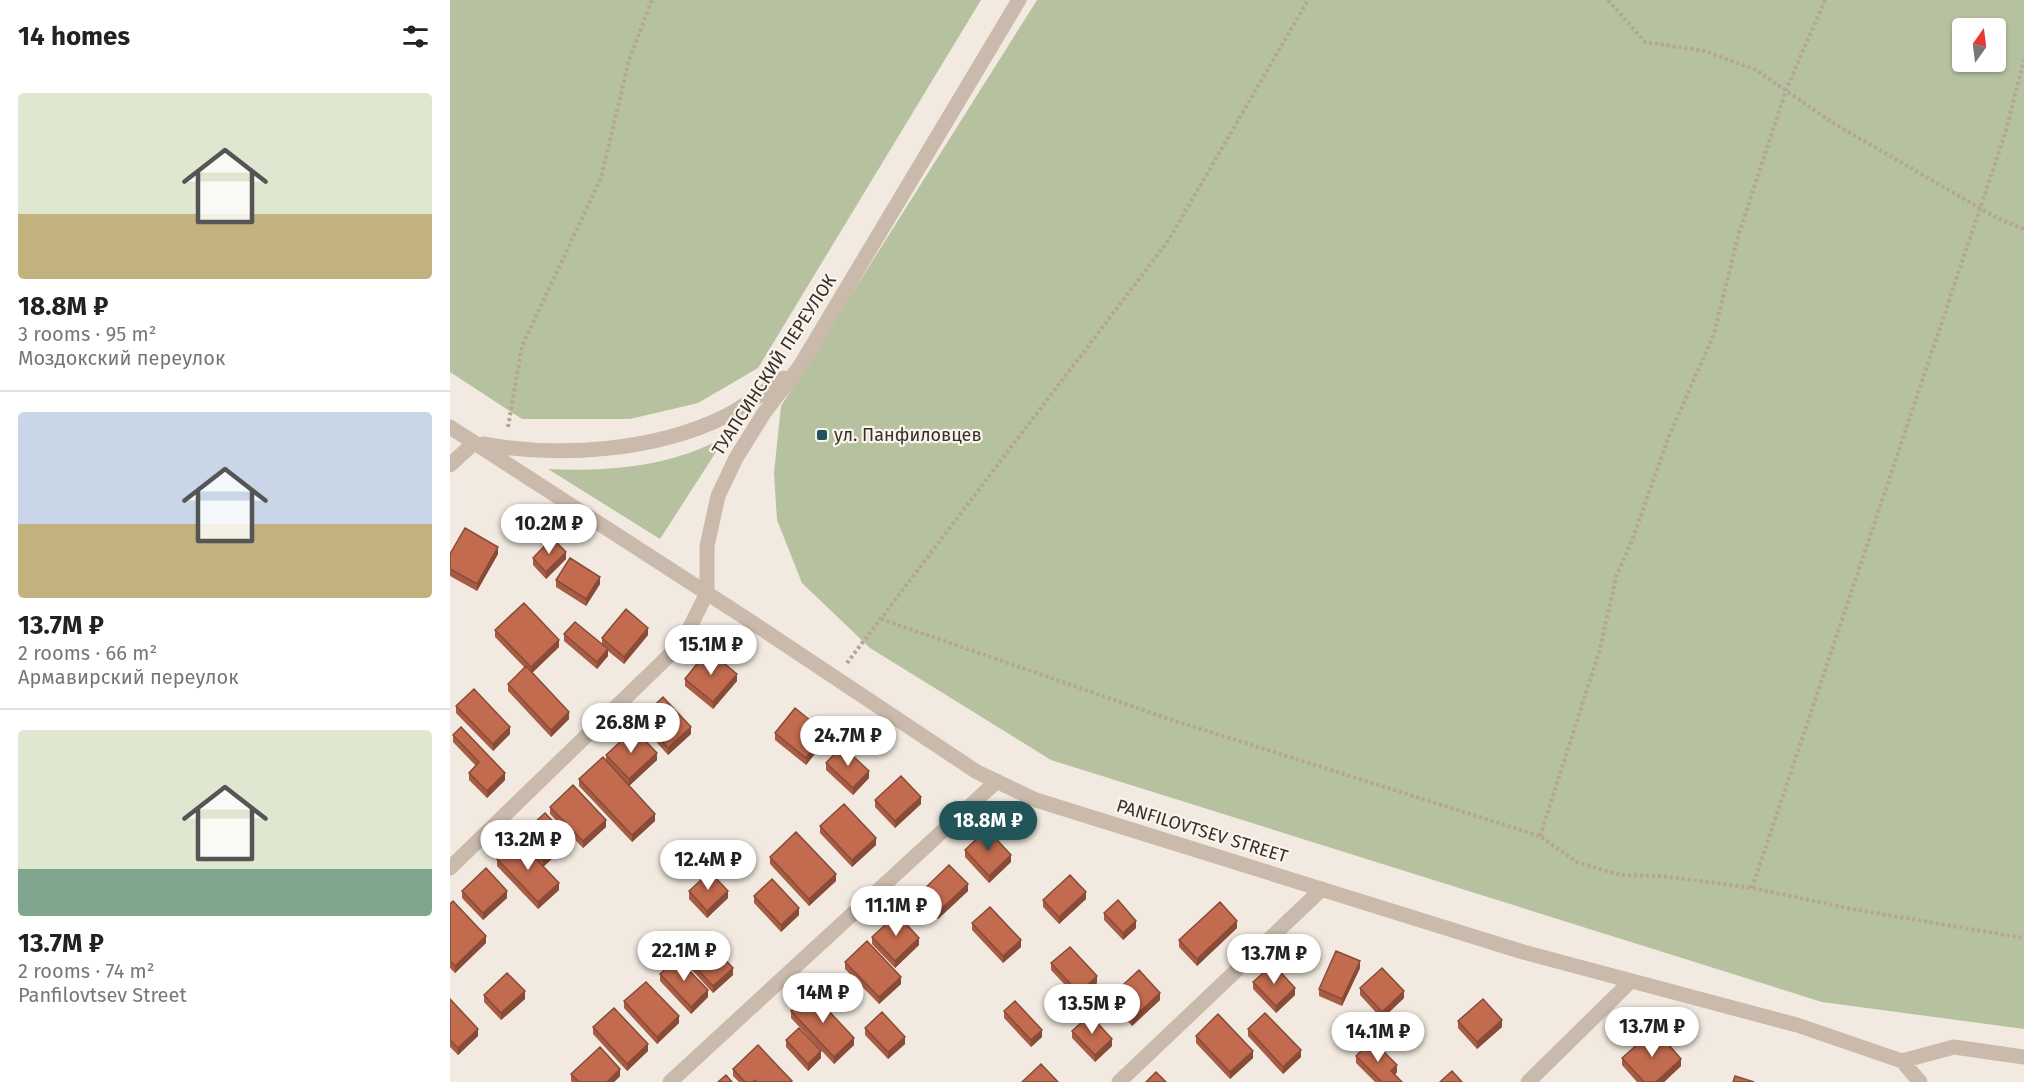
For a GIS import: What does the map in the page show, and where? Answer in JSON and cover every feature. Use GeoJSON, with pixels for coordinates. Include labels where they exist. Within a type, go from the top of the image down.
{"type":"FeatureCollection","features":[{"type":"Feature","properties":{"kind":"street","name":"ТУАПСИНСКИЙ ПЕРЕУЛОК"},"geometry":{"type":"LineString","coordinates":[[450,868],[681,643],[707,593],[707,546],[718,496],[736,458],[764,413],[800,366],[1019,0]]}},
{"type":"Feature","properties":{"kind":"street"},"geometry":{"type":"LineString","coordinates":[[450,465],[474,443],[504,448],[590,450],[640,443],[688,431],[724,417],[747,404],[800,366]]}},
{"type":"Feature","properties":{"kind":"street","name":"PANFILOVTSEV STREET"},"geometry":{"type":"LineString","coordinates":[[450,427],[707,593],[977,772],[1036,800],[1523,952],[1797,1025],[1902,1061]]}},
{"type":"Feature","properties":{"kind":"street"},"geometry":{"type":"LineString","coordinates":[[670,1082],[997,781]]}},
{"type":"Feature","properties":{"kind":"street"},"geometry":{"type":"LineString","coordinates":[[1119,1082],[1322,889]]}},
{"type":"Feature","properties":{"kind":"street"},"geometry":{"type":"LineString","coordinates":[[1528,1082],[1631,981]]}},
{"type":"Feature","properties":{"kind":"street"},"geometry":{"type":"LineString","coordinates":[[1920,1082],[1902,1061],[1954,1047],[2024,1057]]}},
{"type":"Feature","properties":{"kind":"path"},"geometry":{"type":"LineString","coordinates":[[504,448],[522,346],[601,177],[629,60],[652,0]]}},
{"type":"Feature","properties":{"kind":"path"},"geometry":{"type":"LineString","coordinates":[[836,678],[1168,241],[1308,0]]}},
{"type":"Feature","properties":{"kind":"path"},"geometry":{"type":"LineString","coordinates":[[1608,0],[1645,42],[1705,51],[1756,70],[1833,123],[1997,218],[2024,229]]}},
{"type":"Feature","properties":{"kind":"path"},"geometry":{"type":"LineString","coordinates":[[1540,836],[1600,649],[1616,577],[1631,543],[1668,436],[1714,334],[1738,236],[1786,90],[1825,0]]}},
{"type":"Feature","properties":{"kind":"path"},"geometry":{"type":"LineString","coordinates":[[1752,888],[2005,134],[2024,60]]}},
{"type":"Feature","properties":{"kind":"path"},"geometry":{"type":"LineString","coordinates":[[881,619],[1166,718],[1540,836],[1577,862],[1620,875],[1662,876],[1752,888],[1857,910],[2024,938]]}},
{"type":"Feature","properties":{"kind":"green space"},"geometry":{"type":"Polygon","coordinates":[[[450,0],[981,0],[758,368],[698,403],[630,419],[522,419],[450,372],[450,0]]]}},
{"type":"Feature","properties":{"kind":"green space"},"geometry":{"type":"Polygon","coordinates":[[[1037,0],[2024,0],[2024,1029],[1822,1002],[1051,760],[870,648],[802,583],[777,520],[774,473],[781,406],[1037,0]]]}},
{"type":"Feature","properties":{"kind":"green space"},"geometry":{"type":"Polygon","coordinates":[[[725,438],[660,539],[548,469],[583,470],[635,466],[669,459],[725,438]]]}},
{"type":"Feature","properties":{"kind":"building"},"geometry":{"type":"Polygon","coordinates":[[[465,528],[498,547],[477,584],[450,569],[450,554],[465,528]]]}},
{"type":"Feature","properties":{"kind":"building"},"geometry":{"type":"Polygon","coordinates":[[[552,538],[566,552],[546,572],[533,558],[552,538]]]}},
{"type":"Feature","properties":{"kind":"building"},"geometry":{"type":"Polygon","coordinates":[[[570,558],[600,577],[586,599],[556,580],[570,558]]]}},
{"type":"Feature","properties":{"kind":"building"},"geometry":{"type":"Polygon","coordinates":[[[524,603],[559,640],[531,667],[495,630],[524,603]]]}},
{"type":"Feature","properties":{"kind":"building"},"geometry":{"type":"Polygon","coordinates":[[[626,609],[648,628],[624,657],[602,638],[626,609]]]}},
{"type":"Feature","properties":{"kind":"building"},"geometry":{"type":"Polygon","coordinates":[[[575,622],[608,649],[597,662],[564,634],[575,622]]]}},
{"type":"Feature","properties":{"kind":"building"},"geometry":{"type":"Polygon","coordinates":[[[708,650],[737,674],[713,702],[685,679],[708,650]]]}},
{"type":"Feature","properties":{"kind":"building"},"geometry":{"type":"Polygon","coordinates":[[[526,666],[569,712],[551,730],[508,684],[526,666]]]}},
{"type":"Feature","properties":{"kind":"building"},"geometry":{"type":"Polygon","coordinates":[[[474,689],[510,727],[493,744],[456,706],[474,689]]]}},
{"type":"Feature","properties":{"kind":"building"},"geometry":{"type":"Polygon","coordinates":[[[663,697],[691,727],[668,748],[641,718],[663,697]]]}},
{"type":"Feature","properties":{"kind":"building"},"geometry":{"type":"Polygon","coordinates":[[[795,708],[826,733],[806,758],[775,733],[795,708]]]}},
{"type":"Feature","properties":{"kind":"building"},"geometry":{"type":"Polygon","coordinates":[[[461,727],[505,773],[487,791],[469,773],[479,762],[453,735],[461,727]]]}},
{"type":"Feature","properties":{"kind":"building"},"geometry":{"type":"Polygon","coordinates":[[[634,729],[657,753],[629,779],[606,755],[634,729]]]}},
{"type":"Feature","properties":{"kind":"building"},"geometry":{"type":"Polygon","coordinates":[[[842,746],[869,771],[853,788],[826,763],[842,746]]]}},
{"type":"Feature","properties":{"kind":"building"},"geometry":{"type":"Polygon","coordinates":[[[603,757],[655,814],[632,835],[579,779],[603,757]]]}},
{"type":"Feature","properties":{"kind":"building"},"geometry":{"type":"Polygon","coordinates":[[[901,776],[921,797],[895,821],[875,800],[901,776]]]}},
{"type":"Feature","properties":{"kind":"building"},"geometry":{"type":"Polygon","coordinates":[[[573,785],[606,820],[583,841],[550,807],[573,785]]]}},
{"type":"Feature","properties":{"kind":"building"},"geometry":{"type":"Polygon","coordinates":[[[844,804],[876,838],[852,860],[820,826],[844,804]]]}},
{"type":"Feature","properties":{"kind":"building"},"geometry":{"type":"Polygon","coordinates":[[[545,813],[568,837],[543,860],[520,836],[545,813]]]}},
{"type":"Feature","properties":{"kind":"building"},"geometry":{"type":"Polygon","coordinates":[[[987,829],[1011,855],[989,876],[965,850],[987,829]]]}},
{"type":"Feature","properties":{"kind":"building"},"geometry":{"type":"Polygon","coordinates":[[[796,832],[836,874],[809,899],[770,857],[796,832]]]}},
{"type":"Feature","properties":{"kind":"building"},"geometry":{"type":"Polygon","coordinates":[[[517,839],[559,883],[538,902],[497,859],[517,839]]]}},
{"type":"Feature","properties":{"kind":"building"},"geometry":{"type":"Polygon","coordinates":[[[949,865],[968,884],[938,912],[920,893],[949,865]]]}},
{"type":"Feature","properties":{"kind":"building"},"geometry":{"type":"Polygon","coordinates":[[[486,868],[507,891],[483,913],[462,891],[486,868]]]}},
{"type":"Feature","properties":{"kind":"building"},"geometry":{"type":"Polygon","coordinates":[[[710,872],[728,891],[707,911],[689,891],[710,872]]]}},
{"type":"Feature","properties":{"kind":"building"},"geometry":{"type":"Polygon","coordinates":[[[1070,875],[1086,892],[1059,917],[1043,900],[1070,875]]]}},
{"type":"Feature","properties":{"kind":"building"},"geometry":{"type":"Polygon","coordinates":[[[772,879],[799,908],[781,925],[754,896],[772,879]]]}},
{"type":"Feature","properties":{"kind":"building"},"geometry":{"type":"Polygon","coordinates":[[[1118,900],[1136,921],[1123,933],[1104,913],[1118,900]]]}},
{"type":"Feature","properties":{"kind":"building"},"geometry":{"type":"Polygon","coordinates":[[[453,901],[486,936],[455,966],[450,961],[450,904],[453,901]]]}},
{"type":"Feature","properties":{"kind":"building"},"geometry":{"type":"Polygon","coordinates":[[[1220,902],[1237,921],[1197,959],[1179,940],[1220,902]]]}},
{"type":"Feature","properties":{"kind":"building"},"geometry":{"type":"Polygon","coordinates":[[[990,907],[1021,940],[1003,956],[972,923],[990,907]]]}},
{"type":"Feature","properties":{"kind":"building"},"geometry":{"type":"Polygon","coordinates":[[[897,914],[919,938],[895,961],[872,937],[897,914]]]}},
{"type":"Feature","properties":{"kind":"building"},"geometry":{"type":"Polygon","coordinates":[[[867,941],[901,977],[879,997],[845,962],[867,941]]]}},
{"type":"Feature","properties":{"kind":"building"},"geometry":{"type":"Polygon","coordinates":[[[710,944],[733,968],[713,986],[691,962],[710,944]]]}},
{"type":"Feature","properties":{"kind":"building"},"geometry":{"type":"Polygon","coordinates":[[[1070,947],[1097,976],[1079,993],[1051,963],[1070,947]]]}},
{"type":"Feature","properties":{"kind":"building"},"geometry":{"type":"Polygon","coordinates":[[[1336,951],[1360,961],[1342,999],[1319,989],[1336,951]]]}},
{"type":"Feature","properties":{"kind":"building"},"geometry":{"type":"Polygon","coordinates":[[[677,958],[708,990],[691,1007],[660,974],[677,958]]]}},
{"type":"Feature","properties":{"kind":"building"},"geometry":{"type":"Polygon","coordinates":[[[1273,964],[1295,988],[1276,1006],[1253,982],[1273,964]]]}},
{"type":"Feature","properties":{"kind":"building"},"geometry":{"type":"Polygon","coordinates":[[[1382,968],[1404,991],[1382,1012],[1360,988],[1382,968]]]}},
{"type":"Feature","properties":{"kind":"building"},"geometry":{"type":"Polygon","coordinates":[[[1139,970],[1160,993],[1132,1019],[1111,996],[1139,970]]]}},
{"type":"Feature","properties":{"kind":"building"},"geometry":{"type":"Polygon","coordinates":[[[507,973],[525,991],[501,1013],[484,995],[507,973]]]}},
{"type":"Feature","properties":{"kind":"building"},"geometry":{"type":"Polygon","coordinates":[[[646,982],[679,1016],[657,1037],[624,1001],[646,982]]]}},
{"type":"Feature","properties":{"kind":"building"},"geometry":{"type":"Polygon","coordinates":[[[811,992],[854,1038],[834,1057],[791,1011],[811,992]]]}},
{"type":"Feature","properties":{"kind":"building"},"geometry":{"type":"Polygon","coordinates":[[[450,999],[478,1029],[458,1048],[450,1040],[450,999]]]}},
{"type":"Feature","properties":{"kind":"building"},"geometry":{"type":"Polygon","coordinates":[[[1483,999],[1502,1020],[1477,1042],[1458,1021],[1483,999]]]}},
{"type":"Feature","properties":{"kind":"building"},"geometry":{"type":"Polygon","coordinates":[[[1015,1001],[1042,1030],[1031,1040],[1004,1011],[1015,1001]]]}},
{"type":"Feature","properties":{"kind":"building"},"geometry":{"type":"Polygon","coordinates":[[[614,1008],[648,1044],[627,1064],[593,1027],[614,1008]]]}},
{"type":"Feature","properties":{"kind":"building"},"geometry":{"type":"Polygon","coordinates":[[[882,1012],[905,1037],[888,1052],[865,1028],[882,1012]]]}},
{"type":"Feature","properties":{"kind":"building"},"geometry":{"type":"Polygon","coordinates":[[[1265,1013],[1301,1050],[1283,1067],[1248,1029],[1265,1013]]]}},
{"type":"Feature","properties":{"kind":"building"},"geometry":{"type":"Polygon","coordinates":[[[1218,1014],[1253,1051],[1230,1072],[1196,1036],[1218,1014]]]}},
{"type":"Feature","properties":{"kind":"building"},"geometry":{"type":"Polygon","coordinates":[[[1090,1015],[1112,1039],[1095,1055],[1072,1031],[1090,1015]]]}},
{"type":"Feature","properties":{"kind":"building"},"geometry":{"type":"Polygon","coordinates":[[[799,1028],[821,1051],[808,1064],[786,1040],[799,1028]]]}},
{"type":"Feature","properties":{"kind":"building"},"geometry":{"type":"Polygon","coordinates":[[[1655,1029],[1681,1059],[1656,1082],[1644,1082],[1622,1058],[1655,1029]]]}},
{"type":"Feature","properties":{"kind":"building"},"geometry":{"type":"Polygon","coordinates":[[[1372,1040],[1397,1065],[1391,1071],[1402,1082],[1382,1082],[1356,1056],[1372,1040]]]}},
{"type":"Feature","properties":{"kind":"building"},"geometry":{"type":"Polygon","coordinates":[[[758,1045],[791,1082],[757,1082],[755,1080],[745,1082],[733,1069],[758,1045]]]}},
{"type":"Feature","properties":{"kind":"building"},"geometry":{"type":"Polygon","coordinates":[[[600,1047],[620,1069],[607,1082],[579,1082],[571,1074],[600,1047]]]}},
{"type":"Feature","properties":{"kind":"building"},"geometry":{"type":"Polygon","coordinates":[[[1041,1064],[1058,1082],[1022,1082],[1041,1064]]]}},
{"type":"Feature","properties":{"kind":"building"},"geometry":{"type":"Polygon","coordinates":[[[1452,1071],[1462,1082],[1440,1082],[1452,1071]]]}},
{"type":"Feature","properties":{"kind":"building"},"geometry":{"type":"Polygon","coordinates":[[[1156,1072],[1166,1082],[1146,1082],[1156,1072]]]}},
{"type":"Feature","properties":{"kind":"building"},"geometry":{"type":"Polygon","coordinates":[[[726,1075],[732,1082],[718,1082],[726,1075]]]}},
{"type":"Feature","properties":{"kind":"building"},"geometry":{"type":"Polygon","coordinates":[[[1735,1076],[1754,1082],[1733,1082],[1735,1076]]]}},
{"type":"Feature","properties":{"kind":"place","name":"ул. Панфиловцев"},"geometry":{"type":"Point","coordinates":[822,435]}}]}
